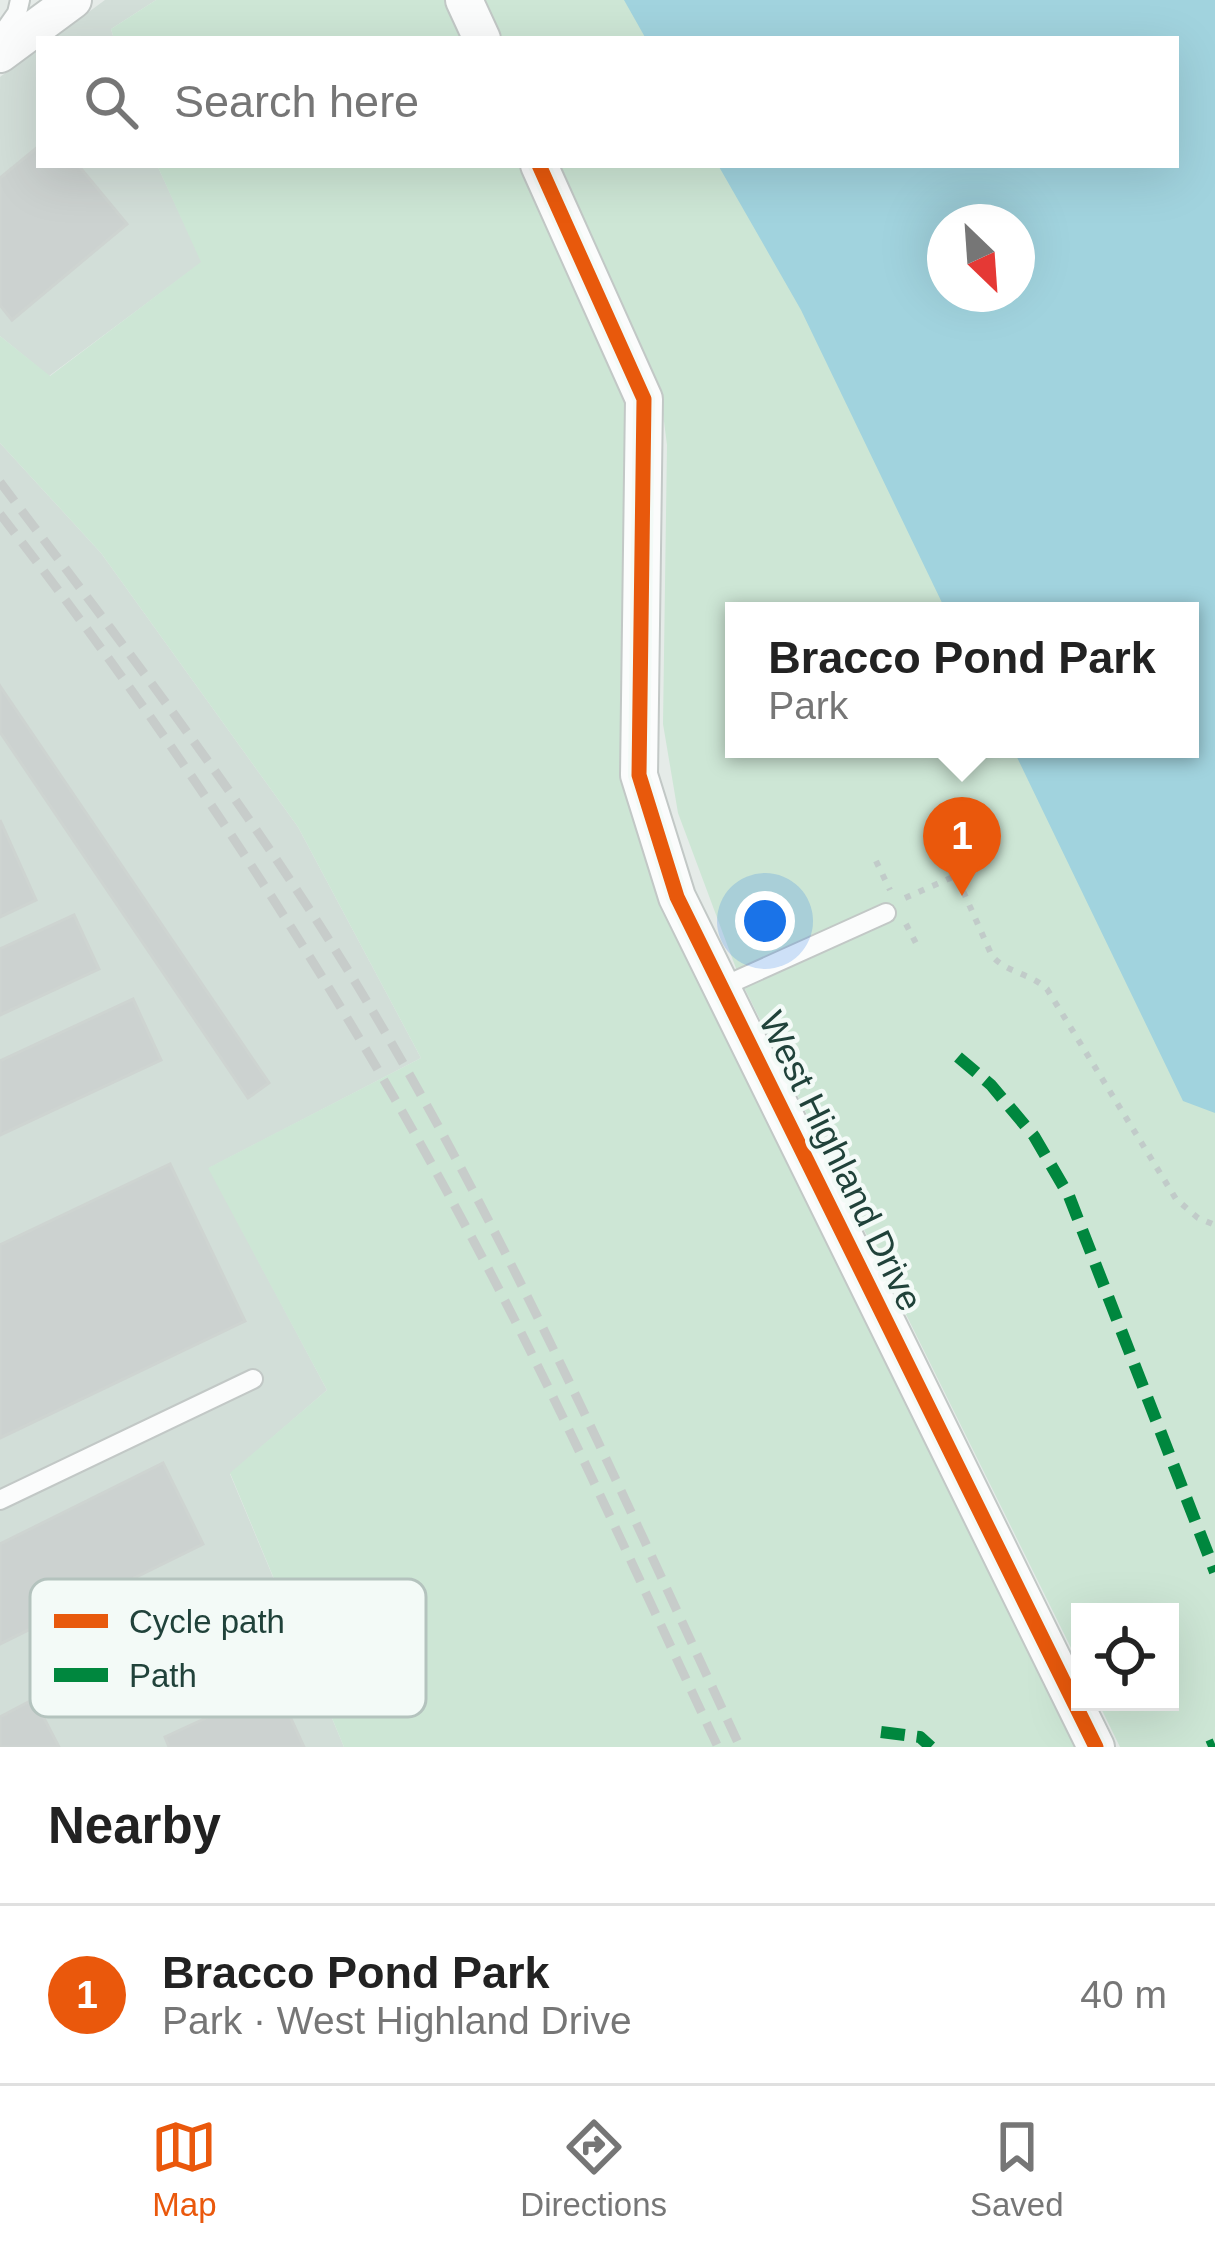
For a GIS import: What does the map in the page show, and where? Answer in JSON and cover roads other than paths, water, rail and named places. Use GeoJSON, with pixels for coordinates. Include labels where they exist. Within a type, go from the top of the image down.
{"type":"FeatureCollection","features":[{"type":"Feature","properties":{"kind":"street"},"geometry":{"type":"LineString","coordinates":[[0,54],[73,0]]}},
{"type":"Feature","properties":{"kind":"street"},"geometry":{"type":"LineString","coordinates":[[464,0],[481,36]]}},
{"type":"Feature","properties":{"kind":"street","name":"West Highland Drive"},"geometry":{"type":"LineString","coordinates":[[540,168],[644,399],[639,775],[677,897],[1096,1747]]}},
{"type":"Feature","properties":{"kind":"lane"},"geometry":{"type":"LineString","coordinates":[[0,37],[20,0]]}},
{"type":"Feature","properties":{"kind":"lane"},"geometry":{"type":"LineString","coordinates":[[722,987],[891,908]]}},
{"type":"Feature","properties":{"kind":"lane"},"geometry":{"type":"LineString","coordinates":[[0,1500],[254,1378]]}},
{"type":"Feature","properties":{"kind":"water"},"geometry":{"type":"Polygon","coordinates":[[[624,0],[1215,0],[1215,1113],[1183,1101],[1017,758],[1199,758],[1199,602],[942,602],[801,310],[720,168],[1179,168],[1179,36],[644,36],[624,0]]]}},
{"type":"Feature","properties":{"kind":"railway"},"geometry":{"type":"LineString","coordinates":[[0,482],[230,792],[316,920],[411,1077],[512,1265],[740,1747]]}},
{"type":"Feature","properties":{"kind":"railway"},"geometry":{"type":"LineString","coordinates":[[0,514],[127,684],[248,860],[414,1132],[532,1354],[718,1747]]}},
{"type":"Feature","properties":{"kind":"place","name":"Bracco Pond Park"},"geometry":{"type":"Point","coordinates":[962,896]}}]}
